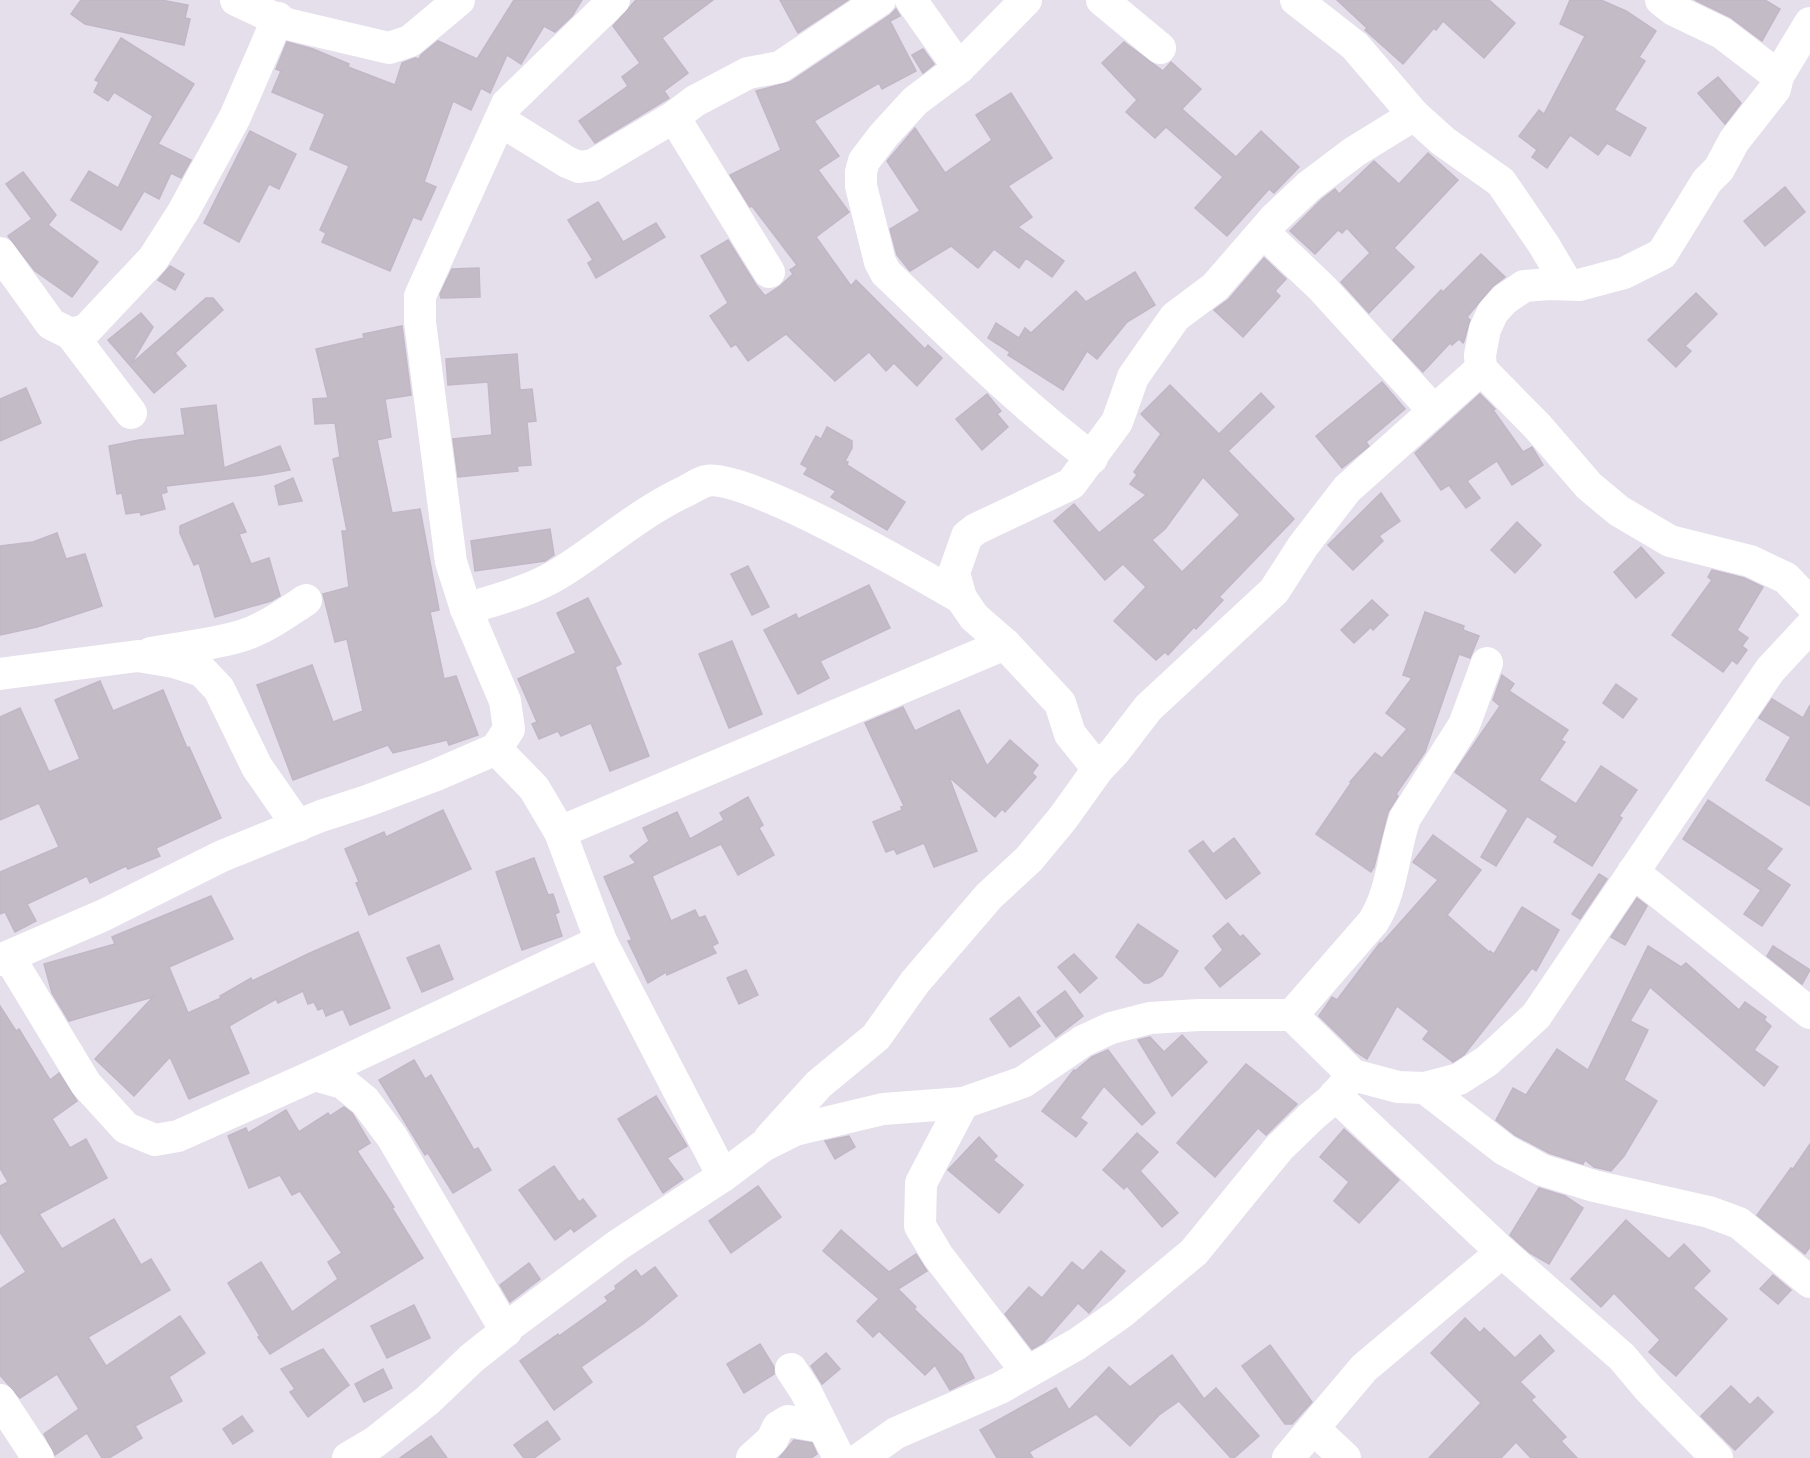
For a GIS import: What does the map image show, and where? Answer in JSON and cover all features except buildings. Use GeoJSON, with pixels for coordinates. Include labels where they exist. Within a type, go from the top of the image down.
{"type":"FeatureCollection","features":[{"type":"Feature","properties":{"kind":"street"},"geometry":{"type":"LineString","coordinates":[[236,0],[287,24],[389,48],[410,41],[459,0]]}},
{"type":"Feature","properties":{"kind":"street"},"geometry":{"type":"LineString","coordinates":[[601,942],[178,1136],[155,1140],[126,1128],[87,1083],[5,958],[104,915],[222,856],[496,749],[509,729],[505,701],[466,609],[451,562],[420,322],[420,296],[507,104],[614,0]]}},
{"type":"Feature","properties":{"kind":"street"},"geometry":{"type":"LineString","coordinates":[[501,121],[567,162],[579,166],[592,165],[674,117],[694,101],[748,73],[780,67],[880,0]]}},
{"type":"Feature","properties":{"kind":"street"},"geometry":{"type":"LineString","coordinates":[[911,0],[960,68]]}},
{"type":"Feature","properties":{"kind":"street"},"geometry":{"type":"LineString","coordinates":[[1026,0],[960,68],[915,101],[883,136],[864,161],[861,186],[880,262],[886,273],[954,338],[1068,440],[1092,458]]}},
{"type":"Feature","properties":{"kind":"street"},"geometry":{"type":"LineString","coordinates":[[1102,0],[1160,48]]}},
{"type":"Feature","properties":{"kind":"street"},"geometry":{"type":"LineString","coordinates":[[1296,0],[1355,46],[1414,115],[1443,141],[1502,182],[1544,245],[1566,284]]}},
{"type":"Feature","properties":{"kind":"street"},"geometry":{"type":"LineString","coordinates":[[1661,0],[1674,10],[1722,33],[1778,76]]}},
{"type":"Feature","properties":{"kind":"street"},"geometry":{"type":"LineString","coordinates":[[71,334],[86,330],[153,259],[183,212],[235,117],[278,18]]}},
{"type":"Feature","properties":{"kind":"street"},"geometry":{"type":"LineString","coordinates":[[1810,23],[1778,76],[1774,89],[1734,141],[1719,170],[1707,181],[1662,254],[1624,273],[1579,285],[1524,286],[1505,299],[1493,312],[1485,329],[1480,356],[1481,369],[1538,427],[1589,486],[1619,511],[1670,541],[1750,561],[1786,578],[1810,603]]}},
{"type":"Feature","properties":{"kind":"street"},"geometry":{"type":"LineString","coordinates":[[1098,769],[1070,734],[1060,703],[1005,644],[974,617],[961,598],[954,573],[967,537],[976,529],[1071,484],[1117,422],[1133,377],[1175,317],[1215,287],[1263,232],[1309,186],[1414,115]]}},
{"type":"Feature","properties":{"kind":"street"},"geometry":{"type":"LineString","coordinates":[[674,117],[769,272]]}},
{"type":"Feature","properties":{"kind":"street"},"geometry":{"type":"LineString","coordinates":[[1263,232],[1322,288],[1434,411]]}},
{"type":"Feature","properties":{"kind":"street"},"geometry":{"type":"LineString","coordinates":[[0,252],[51,324],[71,334],[131,413]]}},
{"type":"Feature","properties":{"kind":"street"},"geometry":{"type":"LineString","coordinates":[[763,1146],[819,1084],[876,1036],[915,982],[989,896],[1029,859],[1063,818],[1098,769],[1148,708],[1274,591],[1303,546],[1347,489],[1481,369]]}},
{"type":"Feature","properties":{"kind":"street"},"geometry":{"type":"LineString","coordinates":[[466,609],[540,585],[667,500],[706,481],[726,481],[796,509],[888,556],[961,598]]}},
{"type":"Feature","properties":{"kind":"street"},"geometry":{"type":"LineString","coordinates":[[0,674],[138,656],[214,643],[245,635],[271,623],[306,600]]}},
{"type":"Feature","properties":{"kind":"street"},"geometry":{"type":"LineString","coordinates":[[861,1458],[896,1433],[1000,1388],[1077,1344],[1121,1313],[1194,1252],[1279,1148],[1344,1085],[1425,1088],[1459,1079],[1487,1061],[1536,1016],[1770,670],[1810,627]]}},
{"type":"Feature","properties":{"kind":"street"},"geometry":{"type":"LineString","coordinates":[[560,832],[1005,644]]}},
{"type":"Feature","properties":{"kind":"street"},"geometry":{"type":"LineString","coordinates":[[138,656],[174,662],[202,671],[211,679],[219,689],[257,767],[298,826]]}},
{"type":"Feature","properties":{"kind":"street"},"geometry":{"type":"LineString","coordinates":[[348,1458],[375,1442],[428,1400],[472,1358],[506,1331],[505,1329],[618,1245],[723,1176],[763,1146],[795,1130],[883,1109],[963,1103],[1023,1082],[1083,1041],[1111,1028],[1150,1018],[1199,1015],[1292,1015],[1373,922],[1383,906],[1405,819],[1464,725],[1487,663]]}},
{"type":"Feature","properties":{"kind":"street"},"geometry":{"type":"LineString","coordinates":[[496,749],[534,788],[560,832],[601,942],[723,1176]]}},
{"type":"Feature","properties":{"kind":"street"},"geometry":{"type":"LineString","coordinates":[[1633,872],[1810,1013]]}},
{"type":"Feature","properties":{"kind":"street"},"geometry":{"type":"LineString","coordinates":[[1292,1015],[1344,1085],[1502,1252],[1622,1357],[1649,1389],[1717,1458]]}},
{"type":"Feature","properties":{"kind":"street"},"geometry":{"type":"LineString","coordinates":[[315,1075],[343,1083],[365,1101],[397,1145],[506,1331]]}},
{"type":"Feature","properties":{"kind":"street"},"geometry":{"type":"LineString","coordinates":[[1425,1088],[1505,1150],[1542,1170],[1594,1186],[1709,1212],[1739,1223],[1810,1281]]}},
{"type":"Feature","properties":{"kind":"street"},"geometry":{"type":"LineString","coordinates":[[963,1103],[921,1184],[920,1226],[938,1256],[1027,1372]]}},
{"type":"Feature","properties":{"kind":"street"},"geometry":{"type":"LineString","coordinates":[[1288,1458],[1364,1368],[1502,1252]]}},
{"type":"Feature","properties":{"kind":"street"},"geometry":{"type":"LineString","coordinates":[[791,1369],[813,1420],[839,1458]]}},
{"type":"Feature","properties":{"kind":"street"},"geometry":{"type":"LineString","coordinates":[[0,1400],[38,1458]]}},
{"type":"Feature","properties":{"kind":"street"},"geometry":{"type":"LineString","coordinates":[[752,1458],[772,1440],[778,1427],[788,1421],[813,1420]]}},
{"type":"Feature","properties":{"kind":"street"},"geometry":{"type":"LineString","coordinates":[[1314,1429],[1345,1458]]}}]}
